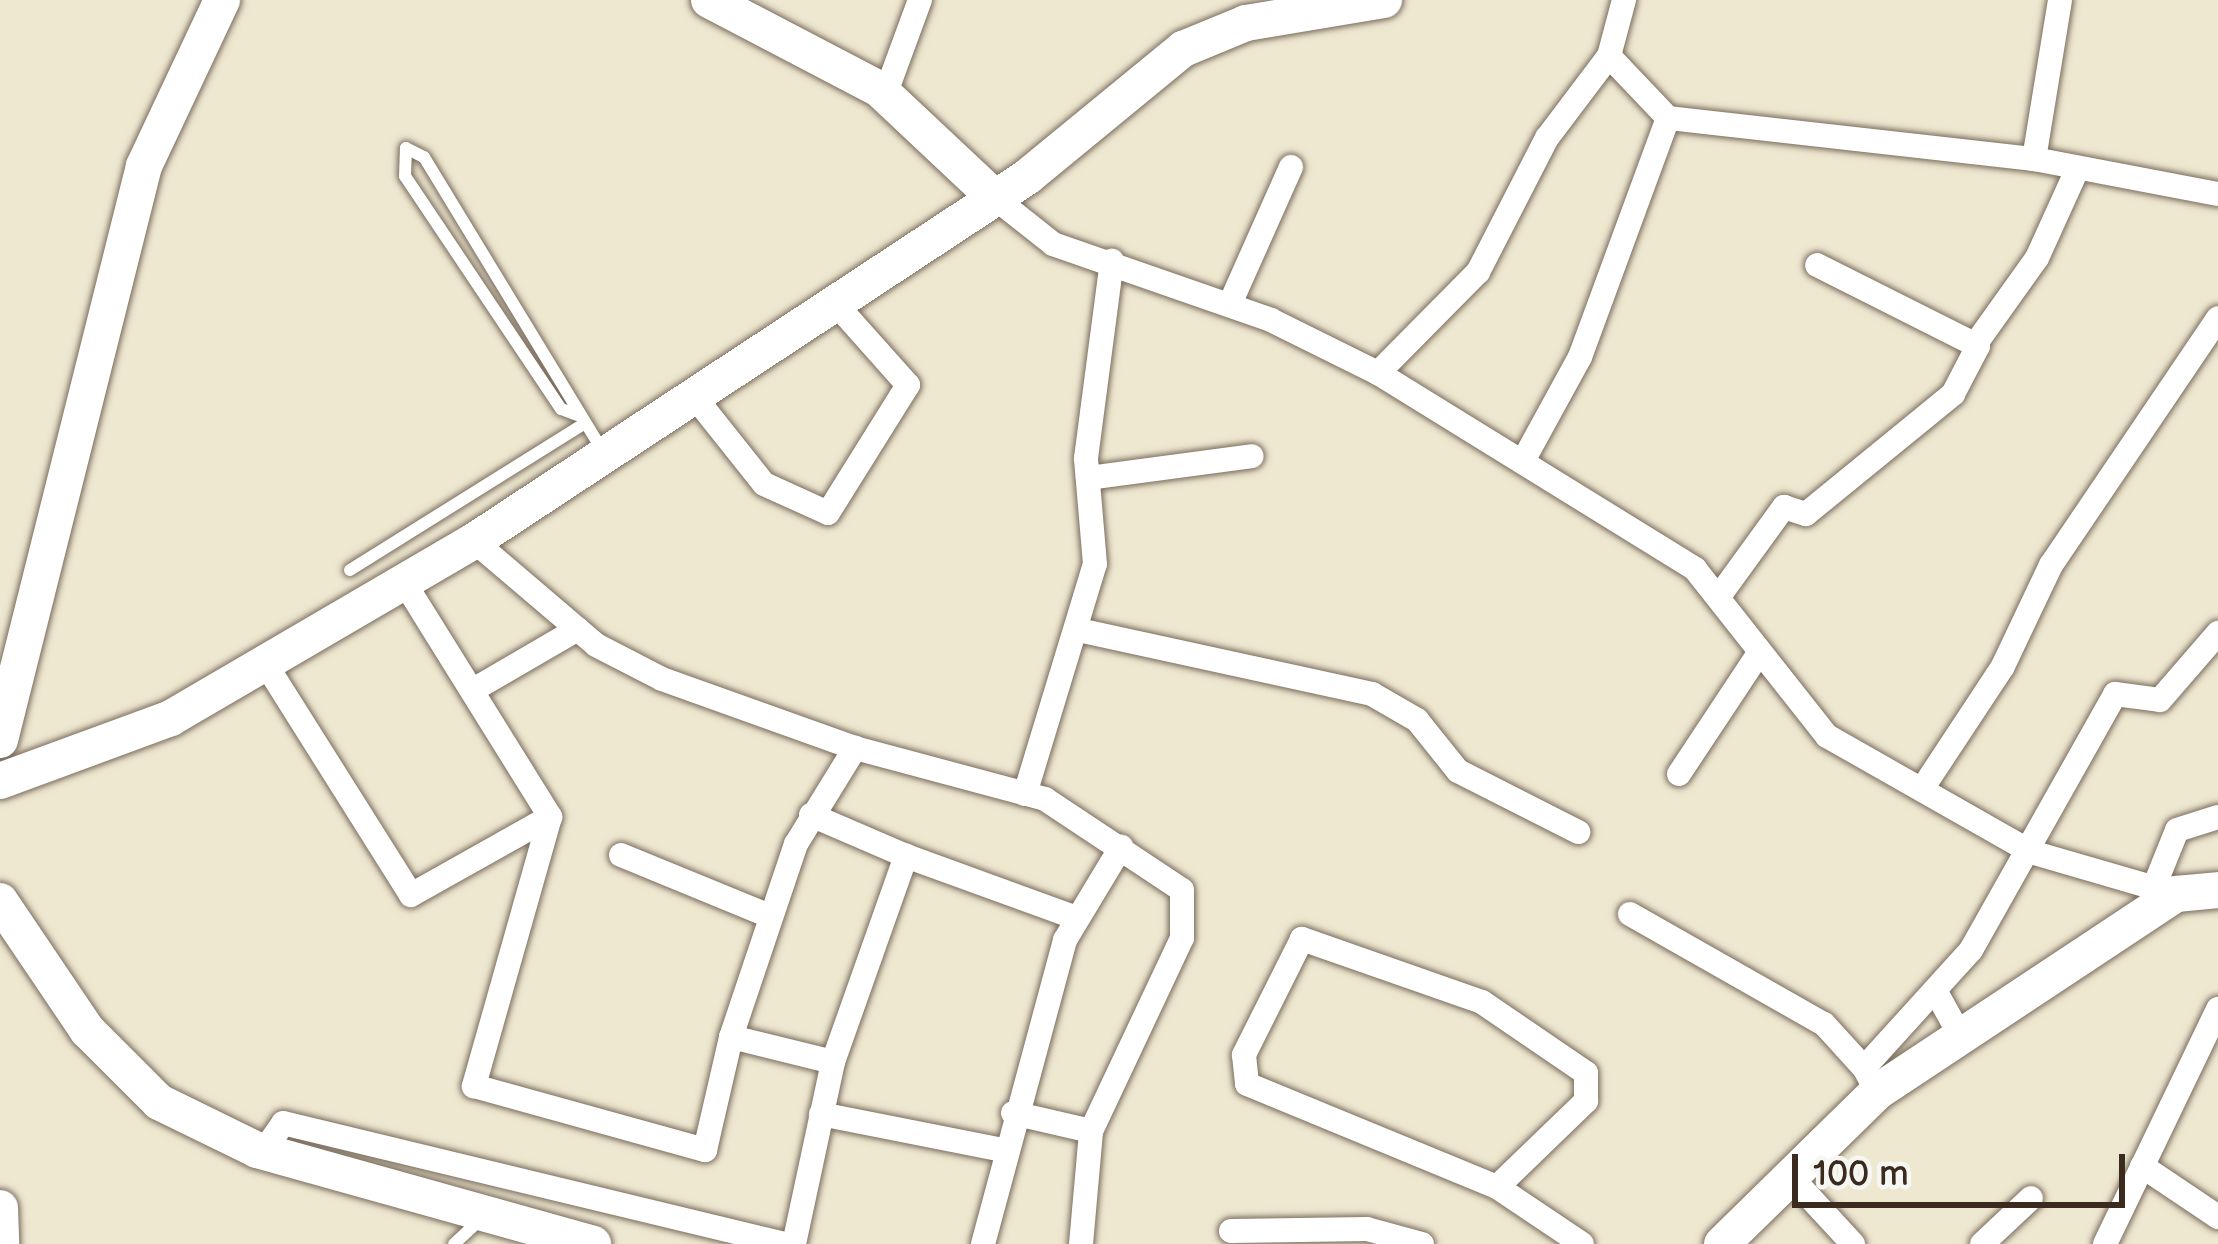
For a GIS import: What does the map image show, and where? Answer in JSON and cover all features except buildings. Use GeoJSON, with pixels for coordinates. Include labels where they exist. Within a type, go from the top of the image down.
{"type":"FeatureCollection","features":[{"type":"Feature","properties":{"kind":"street"},"geometry":{"type":"LineString","coordinates":[[0,740],[144,166],[222,0]]}},
{"type":"Feature","properties":{"kind":"street"},"geometry":{"type":"LineString","coordinates":[[709,0],[885,95],[994,198],[1053,244],[1230,304],[1378,373],[1642,532],[1720,595],[1759,653],[1827,736],[2031,852],[2165,890],[2218,890]]}},
{"type":"Feature","properties":{"kind":"street"},"geometry":{"type":"LineString","coordinates":[[885,95],[920,0]]}},
{"type":"Feature","properties":{"kind":"street"},"geometry":{"type":"LineString","coordinates":[[0,781],[171,718],[474,541],[589,431],[694,396],[994,198],[1183,49],[1246,23],[1384,0]]}},
{"type":"Feature","properties":{"kind":"street"},"geometry":{"type":"LineString","coordinates":[[1378,373],[1412,326],[1478,272],[1547,138],[1609,56],[1624,0]]}},
{"type":"Feature","properties":{"kind":"street"},"geometry":{"type":"LineString","coordinates":[[2034,159],[2060,0]]}},
{"type":"Feature","properties":{"kind":"street"},"geometry":{"type":"LineString","coordinates":[[1609,56],[1668,118],[2034,159],[2218,194]]}},
{"type":"Feature","properties":{"kind":"street"},"geometry":{"type":"LineString","coordinates":[[1523,461],[1580,357],[1668,118]]}},
{"type":"Feature","properties":{"kind":"street"},"geometry":{"type":"LineString","coordinates":[[1230,304],[1291,167]]}},
{"type":"Feature","properties":{"kind":"street"},"geometry":{"type":"LineString","coordinates":[[1720,595],[1784,507],[1806,514],[1953,394],[1977,342],[2037,258],[2077,170]]}},
{"type":"Feature","properties":{"kind":"street"},"geometry":{"type":"LineString","coordinates":[[1025,794],[1083,631],[1095,564],[1088,478],[1112,261]]}},
{"type":"Feature","properties":{"kind":"street"},"geometry":{"type":"LineString","coordinates":[[1817,265],[1977,342]]}},
{"type":"Feature","properties":{"kind":"street"},"geometry":{"type":"LineString","coordinates":[[694,396],[764,484],[828,513],[908,385],[835,303]]}},
{"type":"Feature","properties":{"kind":"street"},"geometry":{"type":"LineString","coordinates":[[1922,789],[2003,666],[2051,565],[2218,318]]}},
{"type":"Feature","properties":{"kind":"street"},"geometry":{"type":"LineString","coordinates":[[1088,478],[1252,456]]}},
{"type":"Feature","properties":{"kind":"street"},"geometry":{"type":"LineString","coordinates":[[474,541],[578,629],[662,679],[855,748],[1025,794],[1121,847],[1183,890],[1190,910],[1090,1131],[1082,1244]]}},
{"type":"Feature","properties":{"kind":"street"},"geometry":{"type":"LineString","coordinates":[[404,582],[550,818],[474,1086],[705,1150],[731,1037],[770,916],[812,815],[855,748]]}},
{"type":"Feature","properties":{"kind":"street"},"geometry":{"type":"LineString","coordinates":[[473,690],[578,629]]}},
{"type":"Feature","properties":{"kind":"street"},"geometry":{"type":"LineString","coordinates":[[1083,631],[1386,700],[1458,771],[1578,832]]}},
{"type":"Feature","properties":{"kind":"street"},"geometry":{"type":"LineString","coordinates":[[1723,1244],[1792,1178],[1936,992],[2031,852],[2115,694],[2160,700],[2218,633]]}},
{"type":"Feature","properties":{"kind":"street"},"geometry":{"type":"LineString","coordinates":[[1678,774],[1759,653]]}},
{"type":"Feature","properties":{"kind":"street"},"geometry":{"type":"LineString","coordinates":[[265,663],[411,895],[550,818]]}},
{"type":"Feature","properties":{"kind":"street"},"geometry":{"type":"LineString","coordinates":[[812,815],[907,856],[1074,917]]}},
{"type":"Feature","properties":{"kind":"street"},"geometry":{"type":"LineString","coordinates":[[1871,1080],[1960,1036],[2165,890],[2177,830],[2218,817]]}},
{"type":"Feature","properties":{"kind":"street"},"geometry":{"type":"LineString","coordinates":[[983,1244],[1002,1150],[1074,917],[1121,847]]}},
{"type":"Feature","properties":{"kind":"street"},"geometry":{"type":"LineString","coordinates":[[622,855],[770,916]]}},
{"type":"Feature","properties":{"kind":"street"},"geometry":{"type":"LineString","coordinates":[[268,1138],[789,1244],[833,1062],[907,856]]}},
{"type":"Feature","properties":{"kind":"street"},"geometry":{"type":"LineString","coordinates":[[0,901],[87,1030],[158,1102],[592,1244]]}},
{"type":"Feature","properties":{"kind":"street"},"geometry":{"type":"LineString","coordinates":[[1630,914],[1824,1024],[1871,1080]]}},
{"type":"Feature","properties":{"kind":"street"},"geometry":{"type":"LineString","coordinates":[[1497,1187],[1586,1101],[1586,1073],[1482,1001],[1302,939],[1244,1055],[1247,1084],[1497,1187],[1582,1244]]}},
{"type":"Feature","properties":{"kind":"street"},"geometry":{"type":"LineString","coordinates":[[1936,992],[1960,1036]]}},
{"type":"Feature","properties":{"kind":"street"},"geometry":{"type":"LineString","coordinates":[[2104,1244],[2218,1009]]}},
{"type":"Feature","properties":{"kind":"street"},"geometry":{"type":"LineString","coordinates":[[731,1037],[833,1062]]}},
{"type":"Feature","properties":{"kind":"street"},"geometry":{"type":"LineString","coordinates":[[1013,1113],[1090,1131]]}},
{"type":"Feature","properties":{"kind":"street"},"geometry":{"type":"LineString","coordinates":[[821,1114],[1002,1150]]}},
{"type":"Feature","properties":{"kind":"street"},"geometry":{"type":"LineString","coordinates":[[2142,1166],[2218,1216]]}},
{"type":"Feature","properties":{"kind":"street"},"geometry":{"type":"LineString","coordinates":[[1792,1178],[1853,1244]]}},
{"type":"Feature","properties":{"kind":"street"},"geometry":{"type":"LineString","coordinates":[[1982,1244],[2031,1198]]}},
{"type":"Feature","properties":{"kind":"street"},"geometry":{"type":"LineString","coordinates":[[0,1208],[1,1244]]}},
{"type":"Feature","properties":{"kind":"street"},"geometry":{"type":"LineString","coordinates":[[1231,1232],[1367,1229],[1422,1244]]}},
{"type":"Feature","properties":{"kind":"lane"},"geometry":{"type":"LineString","coordinates":[[406,148],[424,157],[589,431],[561,409],[405,176],[406,148]]}},
{"type":"Feature","properties":{"kind":"lane"},"geometry":{"type":"LineString","coordinates":[[350,570],[589,431]]}},
{"type":"Feature","properties":{"kind":"lane"},"geometry":{"type":"LineString","coordinates":[[454,1244],[488,1212]]}}]}
